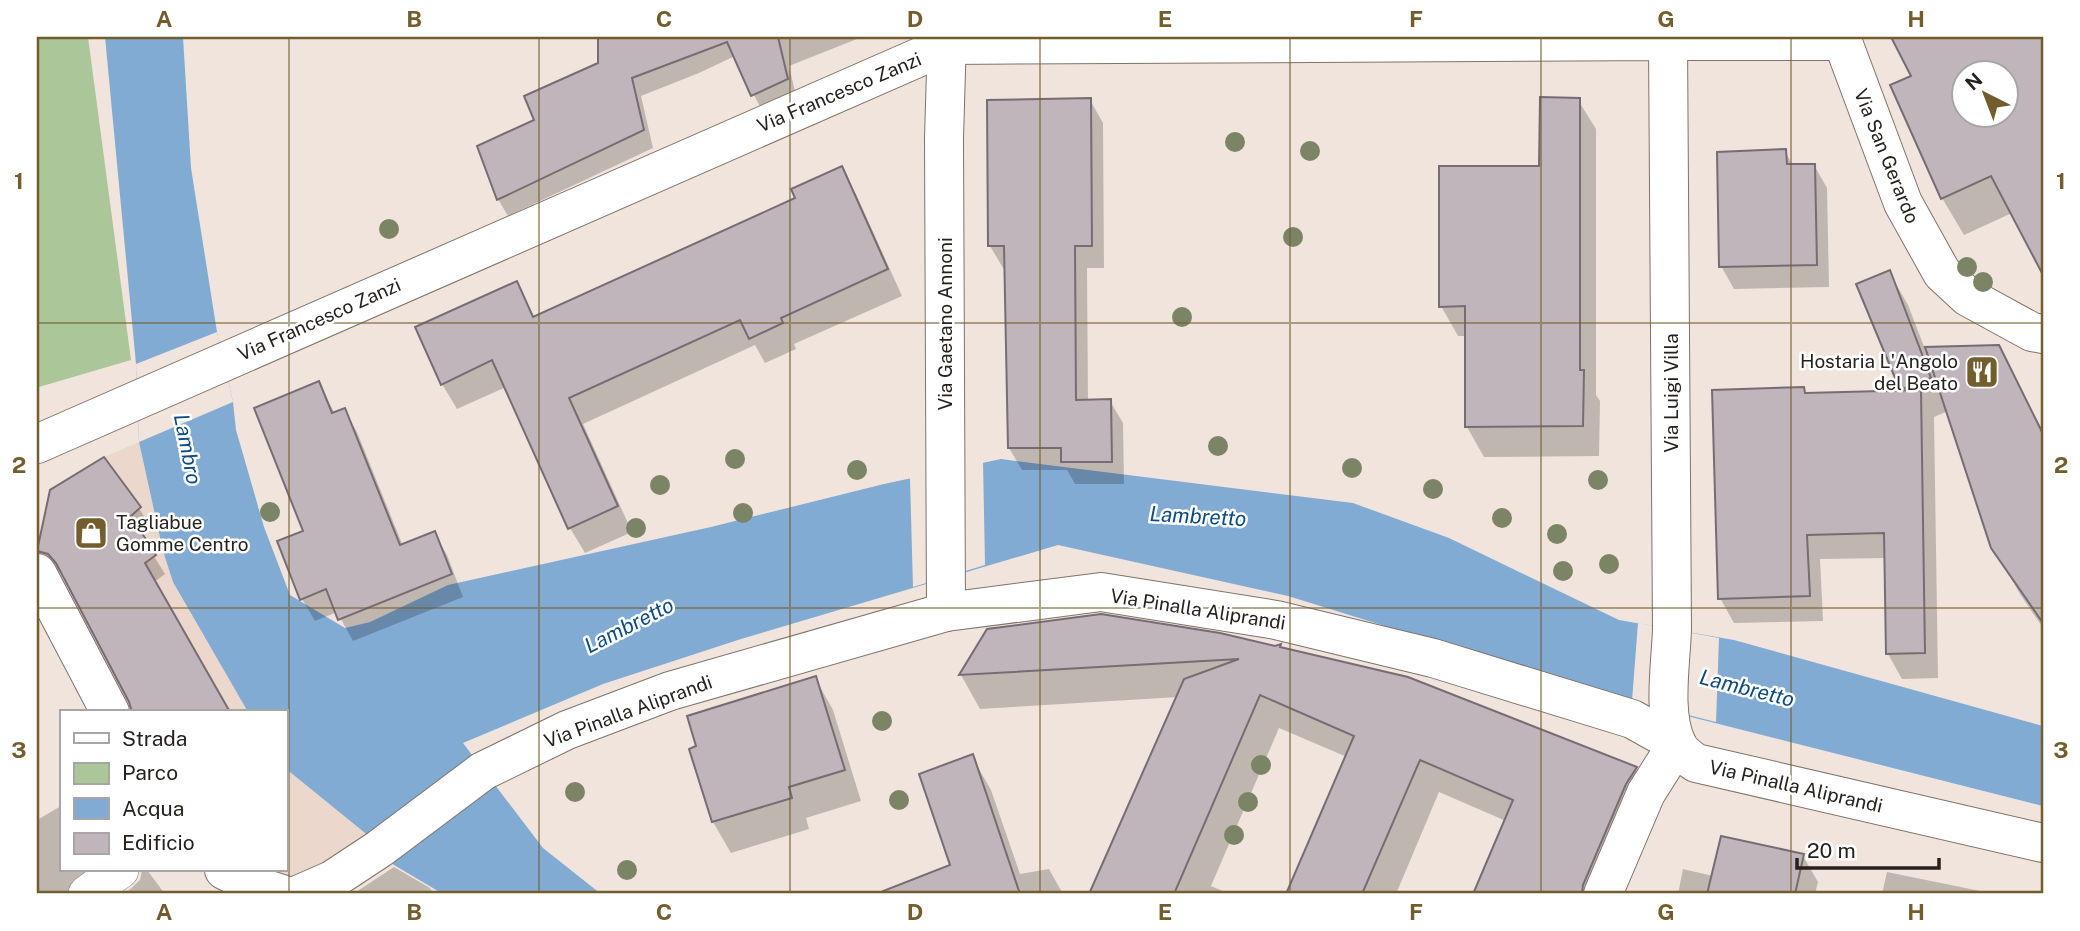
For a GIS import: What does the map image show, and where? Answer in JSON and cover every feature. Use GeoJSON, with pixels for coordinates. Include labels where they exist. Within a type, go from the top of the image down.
{"type":"FeatureCollection","features":[{"type":"Feature","properties":{"kind":"street","name":"Via Luigi Villa"},"geometry":{"type":"LineString","coordinates":[[1668,39],[1673,727]]}},
{"type":"Feature","properties":{"kind":"street","name":"Via Francesco Zanzi"},"geometry":{"type":"LineString","coordinates":[[37,444],[947,41],[1841,39]]}},
{"type":"Feature","properties":{"kind":"street","name":"Via San Gerardo"},"geometry":{"type":"LineString","coordinates":[[1841,39],[1903,202],[1941,273],[1968,297],[2032,331],[2043,334]]}},
{"type":"Feature","properties":{"kind":"street","name":"Via Gaetano Annoni"},"geometry":{"type":"LineString","coordinates":[[946,599],[944,138],[947,41]]}},
{"type":"Feature","properties":{"kind":"street"},"geometry":{"type":"LineString","coordinates":[[37,573],[109,710]]}},
{"type":"Feature","properties":{"kind":"street","name":"Via Pinalla Aliprandi"},"geometry":{"type":"LineString","coordinates":[[300,894],[332,880],[379,849],[483,771],[567,730],[670,691],[946,599],[1101,592],[1276,620],[1433,658],[1632,719],[1673,727],[1684,754],[1696,763],[2043,844]]}},
{"type":"Feature","properties":{"kind":"street"},"geometry":{"type":"LineString","coordinates":[[1603,894],[1673,727]]}},
{"type":"Feature","properties":{"kind":"street"},"geometry":{"type":"LineString","coordinates":[[87,894],[117,872]]}},
{"type":"Feature","properties":{"kind":"street"},"geometry":{"type":"LineString","coordinates":[[228,872],[254,885],[282,894]]}},
{"type":"Feature","properties":{"kind":"shaded area"},"geometry":{"type":"Polygon","coordinates":[[[139,442],[163,551],[173,582],[247,710],[129,710],[37,554],[50,490],[104,457],[139,442]]]}},
{"type":"Feature","properties":{"kind":"shaded area"},"geometry":{"type":"Polygon","coordinates":[[[287,770],[370,837],[317,874],[286,877],[276,872],[287,872],[287,770]]]}},
{"type":"Feature","properties":{"kind":"green space"},"geometry":{"type":"Polygon","coordinates":[[[37,37],[88,37],[131,360],[39,387],[37,384],[37,37]]]}},
{"type":"Feature","properties":{"kind":"water"},"geometry":{"type":"Polygon","coordinates":[[[105,37],[183,37],[191,168],[217,332],[233,402],[236,430],[264,527],[290,595],[345,628],[370,622],[448,585],[1001,459],[1353,503],[1449,538],[1619,620],[1734,640],[2043,726],[2043,806],[1620,699],[1288,596],[1058,545],[741,639],[603,684],[463,743],[543,848],[601,894],[443,894],[389,862],[370,837],[287,770],[287,710],[247,710],[173,582],[163,551],[139,442],[136,364],[105,37]]]}},
{"type":"Feature","properties":{"kind":"pier"},"geometry":{"type":"Polygon","coordinates":[[[217,332],[233,402],[139,442],[136,364],[217,332]]]}},
{"type":"Feature","properties":{"kind":"pier"},"geometry":{"type":"Polygon","coordinates":[[[983,462],[985,565],[913,587],[910,478],[983,462]]]}},
{"type":"Feature","properties":{"kind":"pier"},"geometry":{"type":"Polygon","coordinates":[[[1638,623],[1719,638],[1716,722],[1632,701],[1638,623]]]}},
{"type":"Feature","properties":{"kind":"building"},"geometry":{"type":"Polygon","coordinates":[[[598,37],[778,37],[788,79],[751,96],[727,42],[632,78],[644,130],[497,200],[477,146],[534,120],[524,96],[598,63],[598,37]]]}},
{"type":"Feature","properties":{"kind":"building"},"geometry":{"type":"Polygon","coordinates":[[[1891,37],[2043,37],[2043,275],[1991,176],[1941,199],[1890,85],[1911,76],[1891,37]]]}},
{"type":"Feature","properties":{"kind":"building"},"geometry":{"type":"Polygon","coordinates":[[[1540,97],[1580,98],[1580,370],[1584,370],[1583,426],[1465,427],[1465,306],[1439,307],[1439,166],[1539,166],[1540,97]]]}},
{"type":"Feature","properties":{"kind":"building"},"geometry":{"type":"Polygon","coordinates":[[[1091,98],[1092,246],[1075,246],[1076,400],[1111,399],[1112,462],[1061,462],[1061,448],[1008,448],[1004,246],[988,246],[987,100],[1091,98]]]}},
{"type":"Feature","properties":{"kind":"building"},"geometry":{"type":"Polygon","coordinates":[[[1786,149],[1787,164],[1815,164],[1817,265],[1719,267],[1717,152],[1786,149]]]}},
{"type":"Feature","properties":{"kind":"building"},"geometry":{"type":"Polygon","coordinates":[[[842,166],[888,269],[781,318],[783,323],[749,339],[740,320],[569,398],[618,506],[568,529],[492,360],[441,385],[415,327],[517,281],[533,317],[795,198],[791,189],[842,166]]]}},
{"type":"Feature","properties":{"kind":"building"},"geometry":{"type":"Polygon","coordinates":[[[1890,270],[1931,378],[1900,390],[1856,284],[1890,270]]]}},
{"type":"Feature","properties":{"kind":"building"},"geometry":{"type":"Polygon","coordinates":[[[1999,345],[2043,434],[2043,623],[1991,548],[1925,347],[1999,345]]]}},
{"type":"Feature","properties":{"kind":"building"},"geometry":{"type":"Polygon","coordinates":[[[319,381],[332,413],[345,408],[400,545],[435,531],[452,574],[338,620],[326,589],[300,600],[277,541],[303,531],[254,408],[319,381]]]}},
{"type":"Feature","properties":{"kind":"building"},"geometry":{"type":"Polygon","coordinates":[[[1804,387],[1805,393],[1921,390],[1925,653],[1886,654],[1884,533],[1807,535],[1810,596],[1718,599],[1712,390],[1804,387]]]}},
{"type":"Feature","properties":{"kind":"building"},"geometry":{"type":"Polygon","coordinates":[[[104,457],[141,507],[131,516],[156,555],[145,563],[229,710],[131,710],[56,563],[48,554],[37,551],[50,490],[104,457]]]}},
{"type":"Feature","properties":{"kind":"building"},"geometry":{"type":"Polygon","coordinates":[[[1101,614],[1220,633],[1275,646],[1281,644],[1280,647],[1408,677],[1637,767],[1626,784],[1583,885],[1582,894],[1473,894],[1513,800],[1420,760],[1362,894],[1286,894],[1354,736],[1260,695],[1174,894],[1089,894],[1184,679],[1239,659],[959,675],[987,629],[1101,614]]]}},
{"type":"Feature","properties":{"kind":"building"},"geometry":{"type":"Polygon","coordinates":[[[816,676],[845,770],[789,787],[792,798],[712,822],[689,749],[696,746],[687,716],[816,676]]]}},
{"type":"Feature","properties":{"kind":"building"},"geometry":{"type":"Polygon","coordinates":[[[973,754],[1020,894],[884,894],[883,891],[950,865],[919,774],[973,754]]]}},
{"type":"Feature","properties":{"kind":"building"},"geometry":{"type":"Polygon","coordinates":[[[1721,836],[1804,854],[1795,894],[1707,894],[1721,836]]]}},
{"type":"Feature","properties":{"kind":"place","name":"Hostaria L'Angolo del Beato"},"geometry":{"type":"Point","coordinates":[1982,372]}},
{"type":"Feature","properties":{"kind":"place","name":"Tagliabue Gomme Centro"},"geometry":{"type":"Point","coordinates":[91,533]}},
{"type":"Feature","properties":{"kind":"water label","name":"Lambro"},"geometry":{"type":"Point","coordinates":[188,449]}},
{"type":"Feature","properties":{"kind":"water label","name":"Lambretto"},"geometry":{"type":"Point","coordinates":[1198,516]}},
{"type":"Feature","properties":{"kind":"water label","name":"Lambretto"},"geometry":{"type":"Point","coordinates":[629,625]}},
{"type":"Feature","properties":{"kind":"water label","name":"Lambretto"},"geometry":{"type":"Point","coordinates":[1747,688]}}]}
